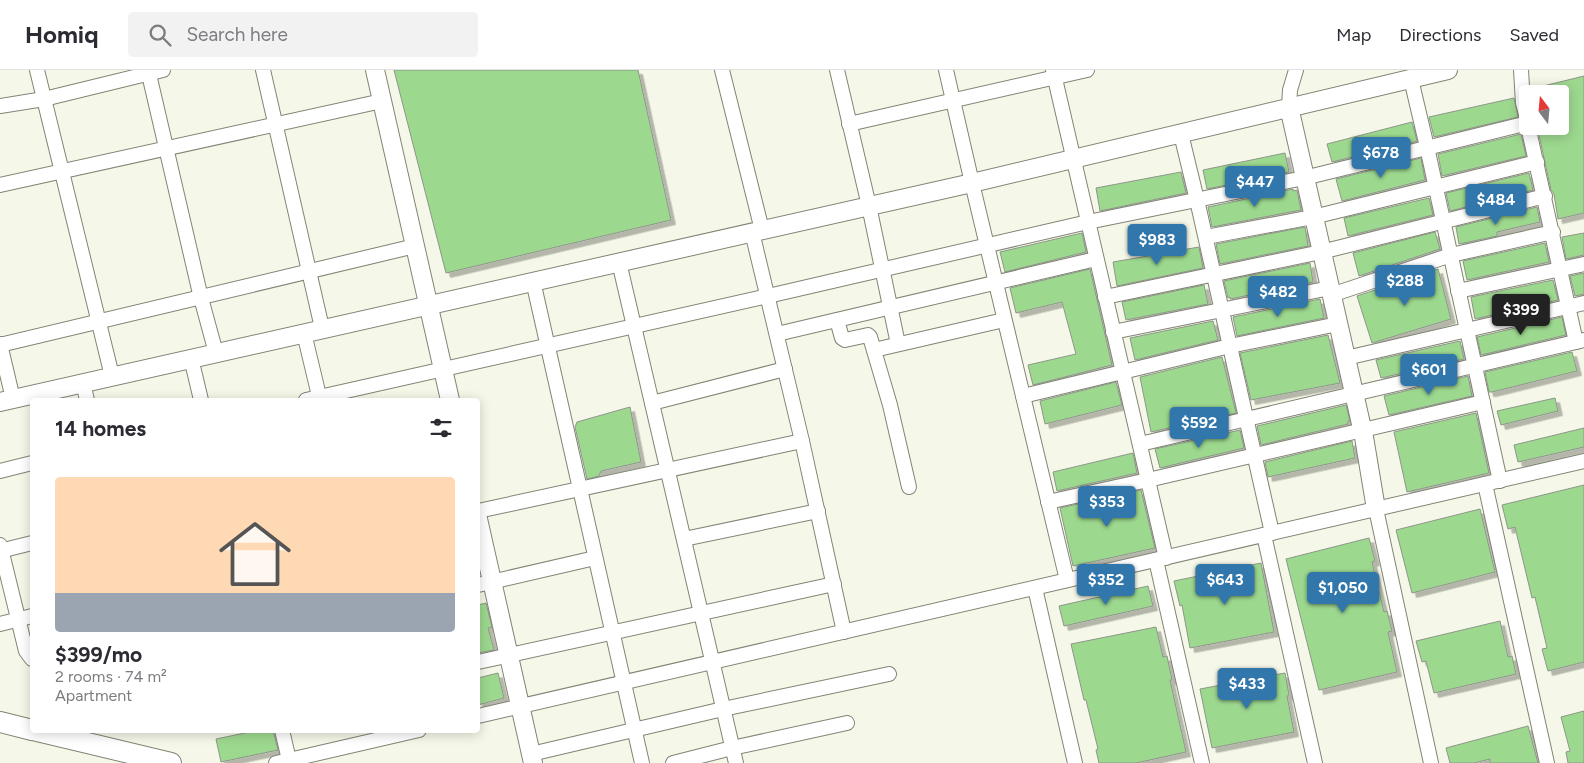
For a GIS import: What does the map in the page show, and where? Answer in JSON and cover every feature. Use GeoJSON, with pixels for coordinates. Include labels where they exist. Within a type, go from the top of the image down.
{"type":"FeatureCollection","features":[{"type":"Feature","properties":{"kind":"main road"},"geometry":{"type":"LineString","coordinates":[[0,722],[30,729]]}},
{"type":"Feature","properties":{"kind":"main road"},"geometry":{"type":"LineString","coordinates":[[47,733],[126,758],[171,763]]}},
{"type":"Feature","properties":{"kind":"street"},"geometry":{"type":"LineString","coordinates":[[37,70],[112,376]]}},
{"type":"Feature","properties":{"kind":"street"},"geometry":{"type":"LineString","coordinates":[[0,106],[44,99],[163,70]]}},
{"type":"Feature","properties":{"kind":"street"},"geometry":{"type":"LineString","coordinates":[[263,70],[322,328]]}},
{"type":"Feature","properties":{"kind":"street"},"geometry":{"type":"LineString","coordinates":[[375,70],[450,398]]}},
{"type":"Feature","properties":{"kind":"street"},"geometry":{"type":"LineString","coordinates":[[722,70],[757,231],[768,296],[844,632]]}},
{"type":"Feature","properties":{"kind":"street"},"geometry":{"type":"LineString","coordinates":[[837,70],[869,206],[898,344]]}},
{"type":"Feature","properties":{"kind":"street"},"geometry":{"type":"LineString","coordinates":[[946,70],[1067,580]]}},
{"type":"Feature","properties":{"kind":"street"},"geometry":{"type":"LineString","coordinates":[[849,124],[1054,74],[1086,70]]}},
{"type":"Feature","properties":{"kind":"street"},"geometry":{"type":"LineString","coordinates":[[1296,70],[1290,90],[1289,107],[1362,430],[1376,509],[1431,763]]}},
{"type":"Feature","properties":{"kind":"street"},"geometry":{"type":"LineString","coordinates":[[415,246],[99,323],[0,345],[6,400],[1073,160],[1448,70]]}},
{"type":"Feature","properties":{"kind":"street"},"geometry":{"type":"LineString","coordinates":[[1521,70],[1522,85]]}},
{"type":"Feature","properties":{"kind":"street"},"geometry":{"type":"LineString","coordinates":[[149,72],[216,352]]}},
{"type":"Feature","properties":{"kind":"street"},"geometry":{"type":"LineString","coordinates":[[1054,74],[1148,480],[1161,559],[1202,763]]}},
{"type":"Feature","properties":{"kind":"street"},"geometry":{"type":"LineString","coordinates":[[1411,79],[1500,481]]}},
{"type":"Feature","properties":{"kind":"street"},"geometry":{"type":"LineString","coordinates":[[0,185],[382,101]]}},
{"type":"Feature","properties":{"kind":"street"},"geometry":{"type":"LineString","coordinates":[[319,398],[443,368],[883,270],[1088,222],[1304,178],[1519,126]]}},
{"type":"Feature","properties":{"kind":"street"},"geometry":{"type":"LineString","coordinates":[[1181,134],[1198,200],[1255,456],[1268,534],[1315,763]]}},
{"type":"Feature","properties":{"kind":"street"},"geometry":{"type":"LineString","coordinates":[[1140,444],[1580,341],[1568,307],[1530,135]]}},
{"type":"Feature","properties":{"kind":"street"},"geometry":{"type":"LineString","coordinates":[[1206,237],[1313,217],[1536,162]]}},
{"type":"Feature","properties":{"kind":"street"},"geometry":{"type":"LineString","coordinates":[[1105,297],[1321,252],[1545,196]]}},
{"type":"Feature","properties":{"kind":"street"},"geometry":{"type":"LineString","coordinates":[[1113,332],[1330,291],[1451,255],[1553,232]]}},
{"type":"Feature","properties":{"kind":"street"},"geometry":{"type":"LineString","coordinates":[[777,334],[1096,259]]}},
{"type":"Feature","properties":{"kind":"street"},"geometry":{"type":"LineString","coordinates":[[619,262],[736,763]]}},
{"type":"Feature","properties":{"kind":"street"},"geometry":{"type":"LineString","coordinates":[[1458,291],[1584,264]]}},
{"type":"Feature","properties":{"kind":"street"},"geometry":{"type":"LineString","coordinates":[[533,281],[642,763]]}},
{"type":"Feature","properties":{"kind":"street"},"geometry":{"type":"LineString","coordinates":[[1346,358],[1584,303]]}},
{"type":"Feature","properties":{"kind":"street"},"geometry":{"type":"LineString","coordinates":[[837,320],[842,338],[845,340],[868,335],[870,337],[890,405],[909,487]]}},
{"type":"Feature","properties":{"kind":"street"},"geometry":{"type":"LineString","coordinates":[[874,350],[1004,320]]}},
{"type":"Feature","properties":{"kind":"street"},"geometry":{"type":"LineString","coordinates":[[1023,396],[1230,346],[1338,324]]}},
{"type":"Feature","properties":{"kind":"street"},"geometry":{"type":"LineString","coordinates":[[304,333],[315,398]]}},
{"type":"Feature","properties":{"kind":"street"},"geometry":{"type":"LineString","coordinates":[[191,358],[201,398]]}},
{"type":"Feature","properties":{"kind":"street"},"geometry":{"type":"LineString","coordinates":[[652,403],[785,370]]}},
{"type":"Feature","properties":{"kind":"street"},"geometry":{"type":"LineString","coordinates":[[83,383],[87,398]]}},
{"type":"Feature","properties":{"kind":"street"},"geometry":{"type":"LineString","coordinates":[[1048,502],[1255,456],[1483,402]]}},
{"type":"Feature","properties":{"kind":"street"},"geometry":{"type":"LineString","coordinates":[[480,511],[802,440]]}},
{"type":"Feature","properties":{"kind":"street"},"geometry":{"type":"LineString","coordinates":[[480,716],[1584,461]]}},
{"type":"Feature","properties":{"kind":"street"},"geometry":{"type":"LineString","coordinates":[[0,471],[30,464]]}},
{"type":"Feature","properties":{"kind":"street"},"geometry":{"type":"LineString","coordinates":[[1485,484],[1547,763]]}},
{"type":"Feature","properties":{"kind":"street"},"geometry":{"type":"LineString","coordinates":[[684,539],[818,512]]}},
{"type":"Feature","properties":{"kind":"street"},"geometry":{"type":"LineString","coordinates":[[480,537],[485,583],[508,655],[532,759],[634,729],[723,708],[889,674]]}},
{"type":"Feature","properties":{"kind":"street"},"geometry":{"type":"LineString","coordinates":[[30,543],[0,549],[26,652],[30,657]]}},
{"type":"Feature","properties":{"kind":"street"},"geometry":{"type":"LineString","coordinates":[[485,583],[595,558]]}},
{"type":"Feature","properties":{"kind":"street"},"geometry":{"type":"LineString","coordinates":[[480,662],[834,584]]}},
{"type":"Feature","properties":{"kind":"street"},"geometry":{"type":"LineString","coordinates":[[1035,588],[1075,763]]}},
{"type":"Feature","properties":{"kind":"street"},"geometry":{"type":"LineString","coordinates":[[0,624],[30,617]]}},
{"type":"Feature","properties":{"kind":"street"},"geometry":{"type":"LineString","coordinates":[[673,763],[847,723]]}},
{"type":"Feature","properties":{"kind":"street"},"geometry":{"type":"LineString","coordinates":[[282,733],[282,762],[396,733]]}},
{"type":"Feature","properties":{"kind":"building"},"geometry":{"type":"Polygon","coordinates":[[[394,70],[638,70],[671,220],[446,273],[394,70]]]}},
{"type":"Feature","properties":{"kind":"building"},"geometry":{"type":"Polygon","coordinates":[[[1584,76],[1584,213],[1558,219],[1554,194],[1551,190],[1539,135],[1569,135],[1569,85],[1547,85],[1584,76]]]}},
{"type":"Feature","properties":{"kind":"building"},"geometry":{"type":"Polygon","coordinates":[[[1514,98],[1518,117],[1434,137],[1429,117],[1514,98]]]}},
{"type":"Feature","properties":{"kind":"building"},"geometry":{"type":"Polygon","coordinates":[[[1412,122],[1417,141],[1332,162],[1327,144],[1412,122]]]}},
{"type":"Feature","properties":{"kind":"building"},"geometry":{"type":"Polygon","coordinates":[[[1519,134],[1521,135],[1526,156],[1442,176],[1438,154],[1519,134]]]}},
{"type":"Feature","properties":{"kind":"building"},"geometry":{"type":"Polygon","coordinates":[[[1285,153],[1289,172],[1207,189],[1203,170],[1285,153]]]}},
{"type":"Feature","properties":{"kind":"building"},"geometry":{"type":"Polygon","coordinates":[[[1421,158],[1425,180],[1342,201],[1336,179],[1421,158]]]}},
{"type":"Feature","properties":{"kind":"building"},"geometry":{"type":"Polygon","coordinates":[[[1181,172],[1186,193],[1100,211],[1096,188],[1181,172]]]}},
{"type":"Feature","properties":{"kind":"building"},"geometry":{"type":"Polygon","coordinates":[[[1529,173],[1533,190],[1450,211],[1446,193],[1529,173]]]}},
{"type":"Feature","properties":{"kind":"building"},"geometry":{"type":"Polygon","coordinates":[[[1293,189],[1293,191],[1297,190],[1301,210],[1212,227],[1208,207],[1293,189]]]}},
{"type":"Feature","properties":{"kind":"building"},"geometry":{"type":"Polygon","coordinates":[[[1429,198],[1433,215],[1348,236],[1344,218],[1429,198]]]}},
{"type":"Feature","properties":{"kind":"building"},"geometry":{"type":"Polygon","coordinates":[[[1537,207],[1540,222],[1497,232],[1497,236],[1459,244],[1456,227],[1537,207]]]}},
{"type":"Feature","properties":{"kind":"building"},"geometry":{"type":"Polygon","coordinates":[[[1305,227],[1308,246],[1220,264],[1216,244],[1305,227]]]}},
{"type":"Feature","properties":{"kind":"building"},"geometry":{"type":"Polygon","coordinates":[[[1435,232],[1440,249],[1359,276],[1353,253],[1435,232]]]}},
{"type":"Feature","properties":{"kind":"building"},"geometry":{"type":"Polygon","coordinates":[[[1082,233],[1086,252],[1005,272],[1000,252],[1082,233]]]}},
{"type":"Feature","properties":{"kind":"building"},"geometry":{"type":"Polygon","coordinates":[[[1584,233],[1584,255],[1566,259],[1562,237],[1584,233]]]}},
{"type":"Feature","properties":{"kind":"building"},"geometry":{"type":"Polygon","coordinates":[[[1545,243],[1549,262],[1467,280],[1463,261],[1545,243]]]}},
{"type":"Feature","properties":{"kind":"building"},"geometry":{"type":"Polygon","coordinates":[[[1199,247],[1203,268],[1117,286],[1113,262],[1199,247]]]}},
{"type":"Feature","properties":{"kind":"building"},"geometry":{"type":"Polygon","coordinates":[[[1310,263],[1313,282],[1228,298],[1224,281],[1310,263]]]}},
{"type":"Feature","properties":{"kind":"building"},"geometry":{"type":"Polygon","coordinates":[[[1090,269],[1112,365],[1033,385],[1028,365],[1076,354],[1062,302],[1016,313],[1010,288],[1090,269]]]}},
{"type":"Feature","properties":{"kind":"building"},"geometry":{"type":"Polygon","coordinates":[[[1438,269],[1451,319],[1372,343],[1357,296],[1438,269]]]}},
{"type":"Feature","properties":{"kind":"building"},"geometry":{"type":"Polygon","coordinates":[[[1584,273],[1584,294],[1575,296],[1570,276],[1584,273]]]}},
{"type":"Feature","properties":{"kind":"building"},"geometry":{"type":"Polygon","coordinates":[[[1553,280],[1558,300],[1475,319],[1471,297],[1553,280]]]}},
{"type":"Feature","properties":{"kind":"building"},"geometry":{"type":"Polygon","coordinates":[[[1204,285],[1208,304],[1126,320],[1122,302],[1204,285]]]}},
{"type":"Feature","properties":{"kind":"building"},"geometry":{"type":"Polygon","coordinates":[[[1320,299],[1324,318],[1237,336],[1233,317],[1320,299]]]}},
{"type":"Feature","properties":{"kind":"building"},"geometry":{"type":"Polygon","coordinates":[[[1562,317],[1566,335],[1481,355],[1477,337],[1562,317]]]}},
{"type":"Feature","properties":{"kind":"building"},"geometry":{"type":"Polygon","coordinates":[[[1213,321],[1218,340],[1135,360],[1130,338],[1213,321]]]}},
{"type":"Feature","properties":{"kind":"building"},"geometry":{"type":"Polygon","coordinates":[[[1328,335],[1340,383],[1251,400],[1240,353],[1328,335]]]}},
{"type":"Feature","properties":{"kind":"building"},"geometry":{"type":"Polygon","coordinates":[[[1460,341],[1464,359],[1381,378],[1376,360],[1460,341]]]}},
{"type":"Feature","properties":{"kind":"building"},"geometry":{"type":"Polygon","coordinates":[[[1572,352],[1577,371],[1489,392],[1485,372],[1572,352]]]}},
{"type":"Feature","properties":{"kind":"building"},"geometry":{"type":"Polygon","coordinates":[[[1222,357],[1236,413],[1151,432],[1140,377],[1222,357]]]}},
{"type":"Feature","properties":{"kind":"building"},"geometry":{"type":"Polygon","coordinates":[[[1468,376],[1472,396],[1389,415],[1384,396],[1468,376]]]}},
{"type":"Feature","properties":{"kind":"building"},"geometry":{"type":"Polygon","coordinates":[[[1116,382],[1122,405],[1045,424],[1040,401],[1116,382]]]}},
{"type":"Feature","properties":{"kind":"building"},"geometry":{"type":"Polygon","coordinates":[[[1555,398],[1558,411],[1501,425],[1497,411],[1555,398]]]}},
{"type":"Feature","properties":{"kind":"building"},"geometry":{"type":"Polygon","coordinates":[[[1346,405],[1350,421],[1348,421],[1348,424],[1261,445],[1257,426],[1346,405]]]}},
{"type":"Feature","properties":{"kind":"building"},"geometry":{"type":"Polygon","coordinates":[[[630,407],[641,462],[601,471],[599,476],[587,479],[575,427],[577,422],[630,407]]]}},
{"type":"Feature","properties":{"kind":"building"},"geometry":{"type":"Polygon","coordinates":[[[1476,413],[1489,473],[1407,492],[1394,432],[1476,413]]]}},
{"type":"Feature","properties":{"kind":"building"},"geometry":{"type":"Polygon","coordinates":[[[1584,428],[1584,447],[1518,462],[1514,445],[1584,428]]]}},
{"type":"Feature","properties":{"kind":"building"},"geometry":{"type":"Polygon","coordinates":[[[1240,430],[1244,448],[1160,468],[1155,449],[1240,430]]]}},
{"type":"Feature","properties":{"kind":"building"},"geometry":{"type":"Polygon","coordinates":[[[1352,441],[1355,458],[1268,477],[1265,462],[1352,441]]]}},
{"type":"Feature","properties":{"kind":"building"},"geometry":{"type":"Polygon","coordinates":[[[1133,453],[1137,473],[1057,491],[1053,472],[1133,453]]]}},
{"type":"Feature","properties":{"kind":"building"},"geometry":{"type":"Polygon","coordinates":[[[1584,485],[1584,662],[1548,671],[1542,649],[1547,648],[1535,597],[1532,598],[1515,527],[1508,529],[1502,505],[1584,485]]]}},
{"type":"Feature","properties":{"kind":"building"},"geometry":{"type":"Polygon","coordinates":[[[1141,490],[1155,548],[1073,566],[1060,508],[1141,490]]]}},
{"type":"Feature","properties":{"kind":"building"},"geometry":{"type":"Polygon","coordinates":[[[1480,509],[1495,572],[1412,593],[1396,530],[1480,509]]]}},
{"type":"Feature","properties":{"kind":"building"},"geometry":{"type":"Polygon","coordinates":[[[1369,538],[1375,561],[1372,562],[1384,612],[1387,611],[1392,631],[1388,632],[1397,672],[1319,690],[1286,559],[1369,538]]]}},
{"type":"Feature","properties":{"kind":"building"},"geometry":{"type":"Polygon","coordinates":[[[1261,563],[1274,632],[1190,648],[1182,605],[1180,606],[1174,581],[1261,563]]]}},
{"type":"Feature","properties":{"kind":"building"},"geometry":{"type":"Polygon","coordinates":[[[1148,586],[1153,606],[1064,626],[1059,606],[1148,586]]]}},
{"type":"Feature","properties":{"kind":"building"},"geometry":{"type":"Polygon","coordinates":[[[486,603],[492,627],[488,628],[494,650],[480,653],[480,604],[486,603]]]}},
{"type":"Feature","properties":{"kind":"building"},"geometry":{"type":"Polygon","coordinates":[[[1500,621],[1508,657],[1512,656],[1516,674],[1434,693],[1426,661],[1422,662],[1416,641],[1500,621]]]}},
{"type":"Feature","properties":{"kind":"building"},"geometry":{"type":"Polygon","coordinates":[[[1156,627],[1163,657],[1167,656],[1172,680],[1170,680],[1186,752],[1136,763],[1099,763],[1096,750],[1098,749],[1071,644],[1156,627]]]}},
{"type":"Feature","properties":{"kind":"building"},"geometry":{"type":"Polygon","coordinates":[[[498,673],[504,698],[480,704],[480,678],[498,673]]]}},
{"type":"Feature","properties":{"kind":"building"},"geometry":{"type":"Polygon","coordinates":[[[1285,673],[1294,732],[1212,748],[1200,689],[1285,673]]]}},
{"type":"Feature","properties":{"kind":"building"},"geometry":{"type":"Polygon","coordinates":[[[1584,711],[1584,763],[1568,763],[1566,752],[1570,751],[1561,717],[1584,711]]]}},
{"type":"Feature","properties":{"kind":"building"},"geometry":{"type":"Polygon","coordinates":[[[1528,726],[1538,763],[1490,763],[1490,759],[1474,763],[1450,763],[1446,748],[1528,726]]]}},
{"type":"Feature","properties":{"kind":"building"},"geometry":{"type":"Polygon","coordinates":[[[245,733],[274,733],[278,750],[221,762],[216,739],[245,733]]]}}]}
